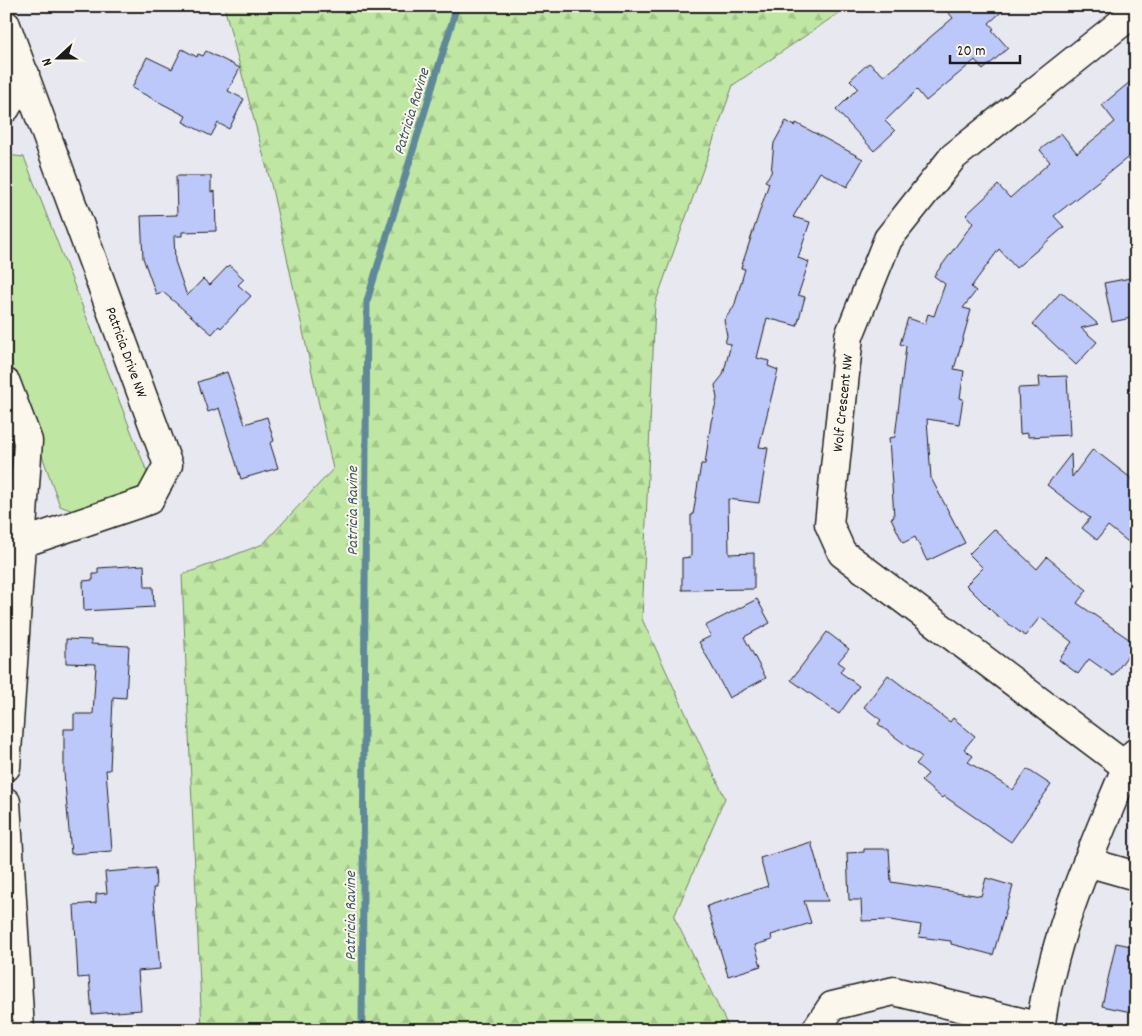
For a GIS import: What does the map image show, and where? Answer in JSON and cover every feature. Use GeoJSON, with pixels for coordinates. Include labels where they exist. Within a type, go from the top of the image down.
{"type":"FeatureCollection","features":[{"type":"Feature","properties":{"kind":"street","name":"Wolf Crescent NW"},"geometry":{"type":"LineString","coordinates":[[1133,764],[842,553],[829,524],[849,336],[888,239],[953,157],[1136,11]]}},
{"type":"Feature","properties":{"kind":"street","name":"Patricia Drive NW"},"geometry":{"type":"LineString","coordinates":[[6,25],[168,465],[149,500],[22,543]]}},
{"type":"Feature","properties":{"kind":"street"},"geometry":{"type":"LineString","coordinates":[[6,108],[25,74]]}},
{"type":"Feature","properties":{"kind":"street"},"geometry":{"type":"LineString","coordinates":[[6,383],[28,441],[6,767]]}},
{"type":"Feature","properties":{"kind":"street"},"geometry":{"type":"LineString","coordinates":[[816,1030],[832,1006],[894,991],[1040,1029],[1047,985],[1058,943],[1087,862],[1133,764]]}},
{"type":"Feature","properties":{"kind":"street"},"geometry":{"type":"LineString","coordinates":[[6,802],[20,1030]]}},
{"type":"Feature","properties":{"kind":"street"},"geometry":{"type":"LineString","coordinates":[[1087,862],[1136,876]]}},
{"type":"Feature","properties":{"kind":"green space"},"geometry":{"type":"Polygon","coordinates":[[[224,6],[849,6],[733,85],[655,304],[642,619],[725,798],[674,917],[730,1030],[202,1030],[182,575],[263,544],[333,469],[271,184],[224,6]]]}},
{"type":"Feature","properties":{"kind":"green space"},"geometry":{"type":"Polygon","coordinates":[[[6,155],[24,157],[149,477],[139,497],[78,513],[60,506],[6,354],[6,155]]]}},
{"type":"Feature","properties":{"kind":"building"},"geometry":{"type":"Polygon","coordinates":[[[943,6],[1008,6],[989,23],[994,29],[992,30],[1008,48],[983,70],[975,60],[926,101],[917,90],[885,121],[895,131],[874,151],[836,110],[858,88],[850,80],[869,63],[884,76],[953,18],[943,6]]]}},
{"type":"Feature","properties":{"kind":"building"},"geometry":{"type":"Polygon","coordinates":[[[182,49],[197,57],[198,54],[203,56],[206,51],[240,68],[228,91],[244,99],[229,129],[218,123],[211,136],[183,122],[186,116],[132,88],[147,57],[172,69],[182,49]]]}},
{"type":"Feature","properties":{"kind":"building"},"geometry":{"type":"Polygon","coordinates":[[[1136,77],[1136,151],[1054,216],[1064,227],[1016,268],[999,249],[971,287],[976,291],[963,308],[971,310],[954,369],[964,371],[960,398],[963,399],[959,424],[927,419],[931,478],[965,543],[927,561],[915,537],[903,543],[891,518],[894,517],[889,438],[895,437],[906,346],[900,344],[908,318],[925,324],[928,314],[934,316],[945,284],[934,276],[973,223],[966,215],[998,185],[1010,198],[1050,162],[1040,150],[1061,133],[1077,153],[1115,122],[1102,105],[1136,77]]]}},
{"type":"Feature","properties":{"kind":"building"},"geometry":{"type":"Polygon","coordinates":[[[786,121],[795,126],[796,123],[863,159],[847,187],[820,172],[793,217],[810,222],[798,258],[809,262],[798,295],[805,297],[797,326],[767,318],[757,358],[769,361],[768,366],[778,370],[759,447],[768,448],[759,503],[728,499],[729,554],[754,553],[754,589],[682,590],[682,558],[691,557],[691,515],[693,515],[701,464],[705,464],[711,422],[717,399],[715,385],[723,375],[731,344],[725,343],[727,336],[724,320],[734,307],[745,269],[741,268],[769,183],[765,181],[771,173],[774,143],[786,121]]]}},
{"type":"Feature","properties":{"kind":"building"},"geometry":{"type":"Polygon","coordinates":[[[176,176],[211,176],[211,192],[215,191],[216,231],[182,232],[182,236],[174,236],[175,261],[187,296],[203,279],[210,285],[229,265],[244,279],[238,285],[251,296],[221,328],[219,326],[212,334],[163,292],[156,294],[143,258],[141,216],[177,215],[176,176]]]}},
{"type":"Feature","properties":{"kind":"building"},"geometry":{"type":"Polygon","coordinates":[[[1136,277],[1136,317],[1112,322],[1104,283],[1136,277]]]}},
{"type":"Feature","properties":{"kind":"building"},"geometry":{"type":"Polygon","coordinates":[[[1061,292],[1098,324],[1081,328],[1097,342],[1076,365],[1033,324],[1061,292]]]}},
{"type":"Feature","properties":{"kind":"building"},"geometry":{"type":"Polygon","coordinates":[[[227,372],[245,424],[267,417],[274,441],[270,443],[278,468],[241,479],[219,408],[208,412],[198,382],[227,372]]]}},
{"type":"Feature","properties":{"kind":"building"},"geometry":{"type":"Polygon","coordinates":[[[1067,376],[1070,435],[1028,437],[1028,433],[1020,434],[1018,388],[1040,387],[1039,377],[1067,376]]]}},
{"type":"Feature","properties":{"kind":"building"},"geometry":{"type":"Polygon","coordinates":[[[1093,449],[1136,482],[1136,548],[1108,526],[1097,540],[1082,528],[1090,518],[1047,485],[1071,454],[1072,477],[1093,449]]]}},
{"type":"Feature","properties":{"kind":"building"},"geometry":{"type":"Polygon","coordinates":[[[994,529],[1037,569],[1047,557],[1087,590],[1077,603],[1136,644],[1113,676],[1089,659],[1078,674],[1059,660],[1072,642],[1040,617],[1025,636],[994,613],[966,585],[983,568],[969,554],[994,529]]]}},
{"type":"Feature","properties":{"kind":"building"},"geometry":{"type":"Polygon","coordinates":[[[144,565],[145,587],[153,587],[154,607],[84,611],[83,581],[93,580],[93,574],[98,574],[98,568],[144,565]]]}},
{"type":"Feature","properties":{"kind":"building"},"geometry":{"type":"Polygon","coordinates":[[[757,599],[770,623],[744,637],[766,678],[729,698],[699,642],[711,636],[705,626],[757,599]]]}},
{"type":"Feature","properties":{"kind":"building"},"geometry":{"type":"Polygon","coordinates":[[[827,632],[849,649],[838,662],[844,666],[840,672],[859,686],[839,714],[791,680],[827,632]]]}},
{"type":"Feature","properties":{"kind":"building"},"geometry":{"type":"Polygon","coordinates":[[[66,639],[91,640],[91,644],[129,646],[126,698],[113,697],[110,770],[106,770],[112,851],[71,854],[64,772],[64,729],[74,729],[74,714],[93,714],[96,664],[66,663],[66,639]]]}},
{"type":"Feature","properties":{"kind":"building"},"geometry":{"type":"Polygon","coordinates":[[[888,675],[950,722],[953,718],[975,736],[964,749],[973,756],[968,762],[1013,790],[1027,769],[1051,785],[1011,842],[944,796],[942,798],[921,781],[928,774],[916,764],[922,757],[878,724],[881,720],[864,707],[888,675]]]}},
{"type":"Feature","properties":{"kind":"building"},"geometry":{"type":"Polygon","coordinates":[[[811,842],[828,901],[804,901],[811,923],[771,935],[772,940],[755,945],[761,966],[728,976],[707,906],[768,886],[760,858],[811,842]]]}},
{"type":"Feature","properties":{"kind":"building"},"geometry":{"type":"Polygon","coordinates":[[[864,849],[889,849],[891,882],[981,896],[986,878],[1013,886],[993,955],[951,944],[951,941],[919,937],[921,925],[890,920],[862,921],[861,900],[849,900],[847,853],[864,852],[864,849]]]}},
{"type":"Feature","properties":{"kind":"building"},"geometry":{"type":"Polygon","coordinates":[[[155,868],[156,888],[153,888],[160,969],[138,971],[141,1010],[92,1014],[89,977],[78,978],[74,905],[96,903],[96,894],[107,893],[105,872],[155,868]]]}},
{"type":"Feature","properties":{"kind":"building"},"geometry":{"type":"Polygon","coordinates":[[[1116,943],[1136,947],[1136,1013],[1102,1006],[1116,943]]]}},
{"type":"Feature","properties":{"kind":"waterway","name":"Patricia Ravine"},"geometry":{"type":"LineString","coordinates":[[362,1030],[367,301],[457,6]]}}]}
